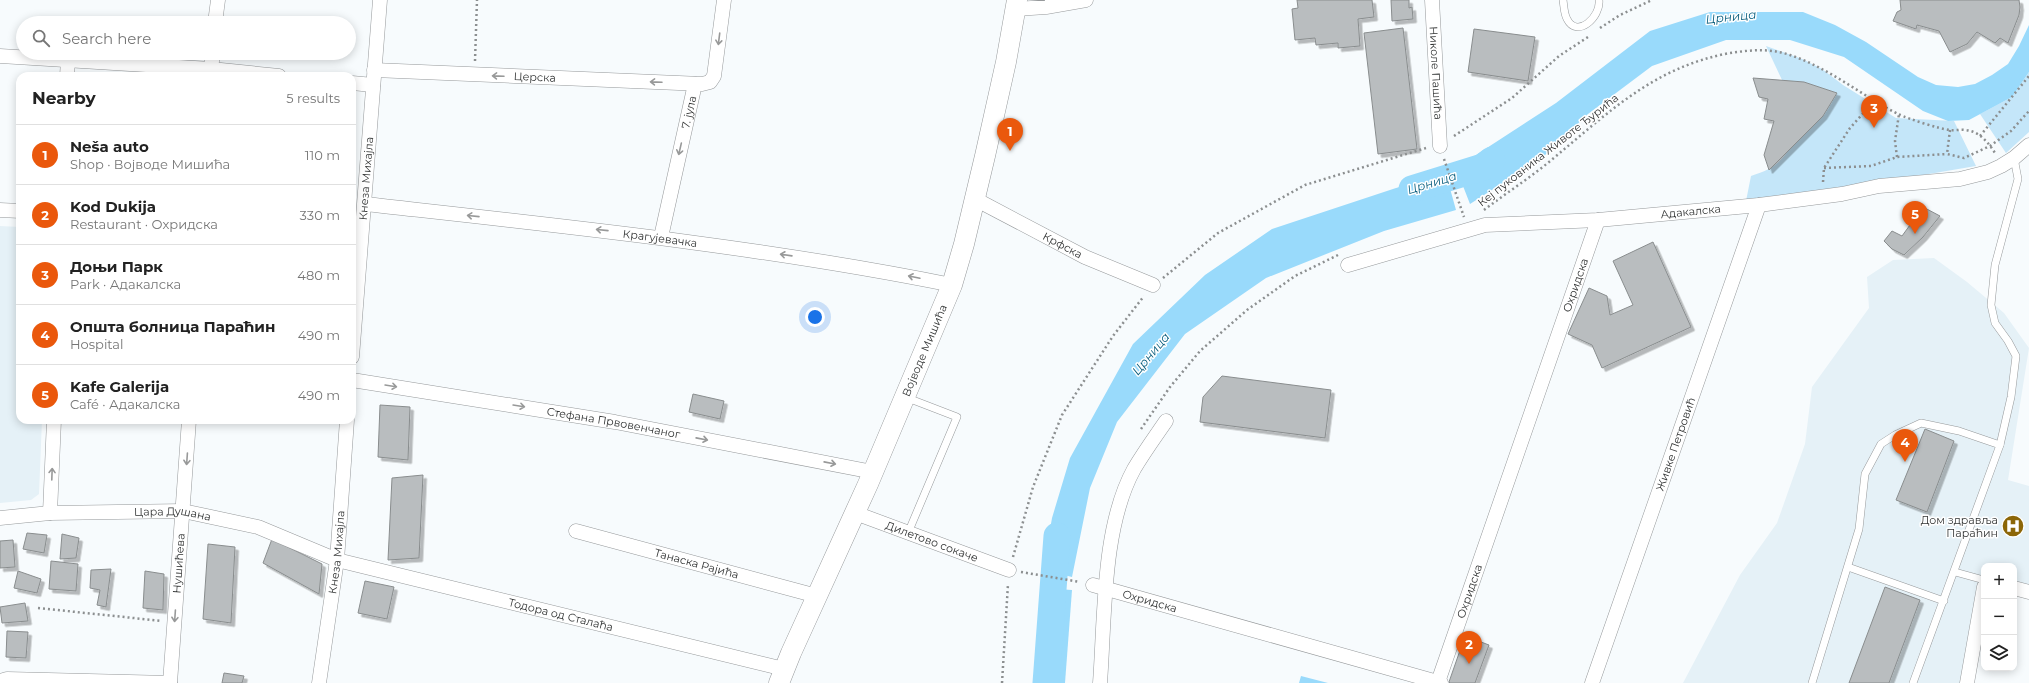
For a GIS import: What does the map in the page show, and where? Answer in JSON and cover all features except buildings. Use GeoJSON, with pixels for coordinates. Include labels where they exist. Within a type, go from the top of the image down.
{"type":"FeatureCollection","features":[{"type":"Feature","properties":{"kind":"main road","name":"Војводе Мишића"},"geometry":{"type":"LineString","coordinates":[[782,676],[873,472],[952,285],[975,199],[1006,62],[1016,4]]}},
{"type":"Feature","properties":{"kind":"street"},"geometry":{"type":"LineString","coordinates":[[216,16],[218,0]]}},
{"type":"Feature","properties":{"kind":"street","name":"Кнеза Михајла"},"geometry":{"type":"LineString","coordinates":[[356,271],[358,228],[365,204],[380,0]]}},
{"type":"Feature","properties":{"kind":"street","name":"7. јула"},"geometry":{"type":"LineString","coordinates":[[661,237],[695,84],[710,82],[714,76],[724,0]]}},
{"type":"Feature","properties":{"kind":"street"},"geometry":{"type":"LineString","coordinates":[[1016,4],[1046,7],[1086,0]]}},
{"type":"Feature","properties":{"kind":"street","name":"Николе Пашића"},"geometry":{"type":"LineString","coordinates":[[1432,0],[1440,146]]}},
{"type":"Feature","properties":{"kind":"street"},"geometry":{"type":"LineString","coordinates":[[0,56],[16,57]]}},
{"type":"Feature","properties":{"kind":"street"},"geometry":{"type":"LineString","coordinates":[[67,72],[68,60],[240,72]]}},
{"type":"Feature","properties":{"kind":"street"},"geometry":{"type":"LineString","coordinates":[[211,69],[212,60]]}},
{"type":"Feature","properties":{"kind":"street","name":"Церска"},"geometry":{"type":"LineString","coordinates":[[374,70],[695,84]]}},
{"type":"Feature","properties":{"kind":"street"},"geometry":{"type":"LineString","coordinates":[[356,83],[373,85]]}},
{"type":"Feature","properties":{"kind":"street","name":"Адакалска"},"geometry":{"type":"LineString","coordinates":[[1348,266],[1485,225],[1598,220],[1759,205],[1842,194],[1879,186],[1960,179],[1988,172],[2002,166],[2029,145]]}},
{"type":"Feature","properties":{"kind":"street","name":"Крфска"},"geometry":{"type":"LineString","coordinates":[[975,199],[1085,257],[1153,285]]}},
{"type":"Feature","properties":{"kind":"street","name":"Крагујевачка"},"geometry":{"type":"LineString","coordinates":[[365,204],[661,237],[820,260],[952,285]]}},
{"type":"Feature","properties":{"kind":"street","name":"Живке Петровић"},"geometry":{"type":"LineString","coordinates":[[1592,683],[1759,205]]}},
{"type":"Feature","properties":{"kind":"street"},"geometry":{"type":"LineString","coordinates":[[0,210],[16,211]]}},
{"type":"Feature","properties":{"kind":"street","name":"Охридска"},"geometry":{"type":"LineString","coordinates":[[1094,585],[1440,683],[1598,220]]}},
{"type":"Feature","properties":{"kind":"street","name":"Стефана Првовенчаног"},"geometry":{"type":"LineString","coordinates":[[356,381],[615,422],[873,472]]}},
{"type":"Feature","properties":{"kind":"street"},"geometry":{"type":"LineString","coordinates":[[1100,683],[1094,585],[1109,548],[1118,510],[1134,470],[1166,421]]}},
{"type":"Feature","properties":{"kind":"street"},"geometry":{"type":"LineString","coordinates":[[50,513],[54,424]]}},
{"type":"Feature","properties":{"kind":"street","name":"Нушићева"},"geometry":{"type":"LineString","coordinates":[[170,683],[190,424]]}},
{"type":"Feature","properties":{"kind":"street","name":"Кнеза Михајла"},"geometry":{"type":"LineString","coordinates":[[319,683],[337,560],[347,424]]}},
{"type":"Feature","properties":{"kind":"street","name":"Цара Душана"},"geometry":{"type":"LineString","coordinates":[[0,518],[50,513],[183,511],[258,527],[337,560]]}},
{"type":"Feature","properties":{"kind":"street","name":"Дилетово сокаче"},"geometry":{"type":"LineString","coordinates":[[855,513],[1009,570]]}},
{"type":"Feature","properties":{"kind":"street","name":"Танаска Рајића"},"geometry":{"type":"LineString","coordinates":[[576,532],[817,596]]}},
{"type":"Feature","properties":{"kind":"street","name":"Тодора од Сталаћа"},"geometry":{"type":"LineString","coordinates":[[337,560],[782,676]]}},
{"type":"Feature","properties":{"kind":"street"},"geometry":{"type":"LineString","coordinates":[[2017,589],[2029,592]]}},
{"type":"Feature","properties":{"kind":"street"},"geometry":{"type":"LineString","coordinates":[[1967,683],[1982,599]]}},
{"type":"Feature","properties":{"kind":"street"},"geometry":{"type":"LineString","coordinates":[[0,681],[7,679],[170,683]]}},
{"type":"Feature","properties":{"kind":"lane"},"geometry":{"type":"LineString","coordinates":[[1563,0],[1566,18],[1572,24],[1580,26],[1588,24],[1595,18],[1600,5],[1599,0]]}},
{"type":"Feature","properties":{"kind":"lane"},"geometry":{"type":"LineString","coordinates":[[1913,683],[1955,572],[2000,445],[2011,397],[2016,356],[2008,341],[1995,323],[1991,306],[1995,265],[2018,179],[2014,158]]}},
{"type":"Feature","properties":{"kind":"lane"},"geometry":{"type":"LineString","coordinates":[[905,397],[958,418],[908,533]]}},
{"type":"Feature","properties":{"kind":"lane"},"geometry":{"type":"LineString","coordinates":[[1812,683],[1859,528],[1866,474],[1881,444],[1894,435],[1920,423],[1959,431],[2000,445]]}},
{"type":"Feature","properties":{"kind":"lane"},"geometry":{"type":"LineString","coordinates":[[1848,567],[1944,601]]}},
{"type":"Feature","properties":{"kind":"lane"},"geometry":{"type":"LineString","coordinates":[[1955,572],[1981,579]]}},
{"type":"Feature","properties":{"kind":"path"},"geometry":{"type":"LineString","coordinates":[[475,65],[477,0]]}},
{"type":"Feature","properties":{"kind":"path"},"geometry":{"type":"LineString","coordinates":[[1595,31],[1620,15],[1652,0]]}},
{"type":"Feature","properties":{"kind":"path"},"geometry":{"type":"LineString","coordinates":[[1002,683],[1009,570],[1033,487],[1062,415],[1113,336],[1153,285],[1218,233],[1305,185],[1361,167],[1440,146],[1512,98],[1559,56],[1589,35]]}},
{"type":"Feature","properties":{"kind":"path","name":"Кеј пуковника Животе Ђурића"},"geometry":{"type":"LineString","coordinates":[[1479,214],[1548,163],[1589,126],[1633,94],[1671,71],[1715,56],[1754,49],[1788,54],[1817,66],[1899,114],[1950,130],[1966,130],[1976,134],[1990,146],[2002,166]]}},
{"type":"Feature","properties":{"kind":"path"},"geometry":{"type":"LineString","coordinates":[[1980,136],[2029,76]]}},
{"type":"Feature","properties":{"kind":"path"},"geometry":{"type":"LineString","coordinates":[[1874,100],[1850,128],[1824,168],[1871,166],[1897,157],[1947,154],[1964,158],[1990,146],[2011,131],[2029,110]]}},
{"type":"Feature","properties":{"kind":"path"},"geometry":{"type":"LineString","coordinates":[[1897,157],[1895,140],[1899,114]]}},
{"type":"Feature","properties":{"kind":"path"},"geometry":{"type":"LineString","coordinates":[[1947,154],[1950,130]]}},
{"type":"Feature","properties":{"kind":"path"},"geometry":{"type":"LineString","coordinates":[[1440,146],[1466,217],[1458,219]]}},
{"type":"Feature","properties":{"kind":"path"},"geometry":{"type":"LineString","coordinates":[[1139,433],[1170,387],[1200,350],[1247,310],[1295,276],[1339,254]]}},
{"type":"Feature","properties":{"kind":"path"},"geometry":{"type":"LineString","coordinates":[[1009,570],[1094,585]]}},
{"type":"Feature","properties":{"kind":"path"},"geometry":{"type":"LineString","coordinates":[[38,608],[174,622]]}},
{"type":"Feature","properties":{"kind":"shaded area"},"geometry":{"type":"Polygon","coordinates":[[[1766,46],[1802,59],[1822,69],[1843,85],[1896,118],[1954,121],[1976,166],[1799,196],[1746,201],[1751,176],[1772,167],[1780,161],[1788,151],[1785,135],[1799,116],[1766,46]]]}},
{"type":"Feature","properties":{"kind":"shaded area"},"geometry":{"type":"Polygon","coordinates":[[[2029,72],[2029,132],[2006,153],[1980,114],[2012,97],[2029,72]]]}},
{"type":"Feature","properties":{"kind":"shaded area"},"geometry":{"type":"Polygon","coordinates":[[[0,226],[16,227],[16,424],[42,424],[39,494],[31,500],[0,503],[0,226]]]}},
{"type":"Feature","properties":{"kind":"shaded area"},"geometry":{"type":"Polygon","coordinates":[[[1934,258],[1967,282],[2004,313],[2029,348],[2008,480],[2029,486],[2029,586],[2017,584],[2017,563],[1981,563],[1981,592],[1965,683],[1683,683],[1740,575],[1777,523],[1805,444],[1812,387],[1869,308],[1867,277],[1893,260],[1934,258]]]}},
{"type":"Feature","properties":{"kind":"water"},"geometry":{"type":"Polygon","coordinates":[[[1710,12],[1803,12],[1835,25],[1866,42],[1918,77],[1936,85],[1958,87],[1975,84],[2008,64],[2029,25],[2029,72],[2012,97],[1969,120],[1948,121],[1923,111],[1844,57],[1790,40],[1726,40],[1652,66],[1588,114],[1543,157],[1470,204],[1456,168],[1556,103],[1650,31],[1710,12]]]}},
{"type":"Feature","properties":{"kind":"water"},"geometry":{"type":"Polygon","coordinates":[[[1446,174],[1456,210],[1384,231],[1266,278],[1185,334],[1117,422],[1090,488],[1072,577],[1043,570],[1052,518],[1070,458],[1133,344],[1205,275],[1272,229],[1396,188],[1446,174]]]}},
{"type":"Feature","properties":{"kind":"water"},"geometry":{"type":"Polygon","coordinates":[[[1043,588],[1072,590],[1065,683],[1036,683],[1043,588]]]}},
{"type":"Feature","properties":{"kind":"water"},"geometry":{"type":"Polygon","coordinates":[[[1301,676],[1328,683],[1299,683],[1301,676]]]}},
{"type":"Feature","properties":{"kind":"waterway","name":"Црница"},"geometry":{"type":"LineString","coordinates":[[1412,189],[1483,167],[1492,160]]}},
{"type":"Feature","properties":{"kind":"waterway","name":"Црница"},"geometry":{"type":"LineString","coordinates":[[1046,683],[1057,536]]}},
{"type":"Feature","properties":{"kind":"place","name":"Доњи Парк"},"geometry":{"type":"Point","coordinates":[1874,128]}},
{"type":"Feature","properties":{"kind":"place","name":"Neša auto"},"geometry":{"type":"Point","coordinates":[1010,151]}},
{"type":"Feature","properties":{"kind":"place","name":"Kafe Galerija"},"geometry":{"type":"Point","coordinates":[1915,234]}},
{"type":"Feature","properties":{"kind":"place","name":"Општа болница Параћин"},"geometry":{"type":"Point","coordinates":[1905,462]}},
{"type":"Feature","properties":{"kind":"place","name":"Дом здравља Параћин"},"geometry":{"type":"Point","coordinates":[2013,526]}},
{"type":"Feature","properties":{"kind":"place","name":"Kod Dukija"},"geometry":{"type":"Point","coordinates":[1469,664]}}]}
